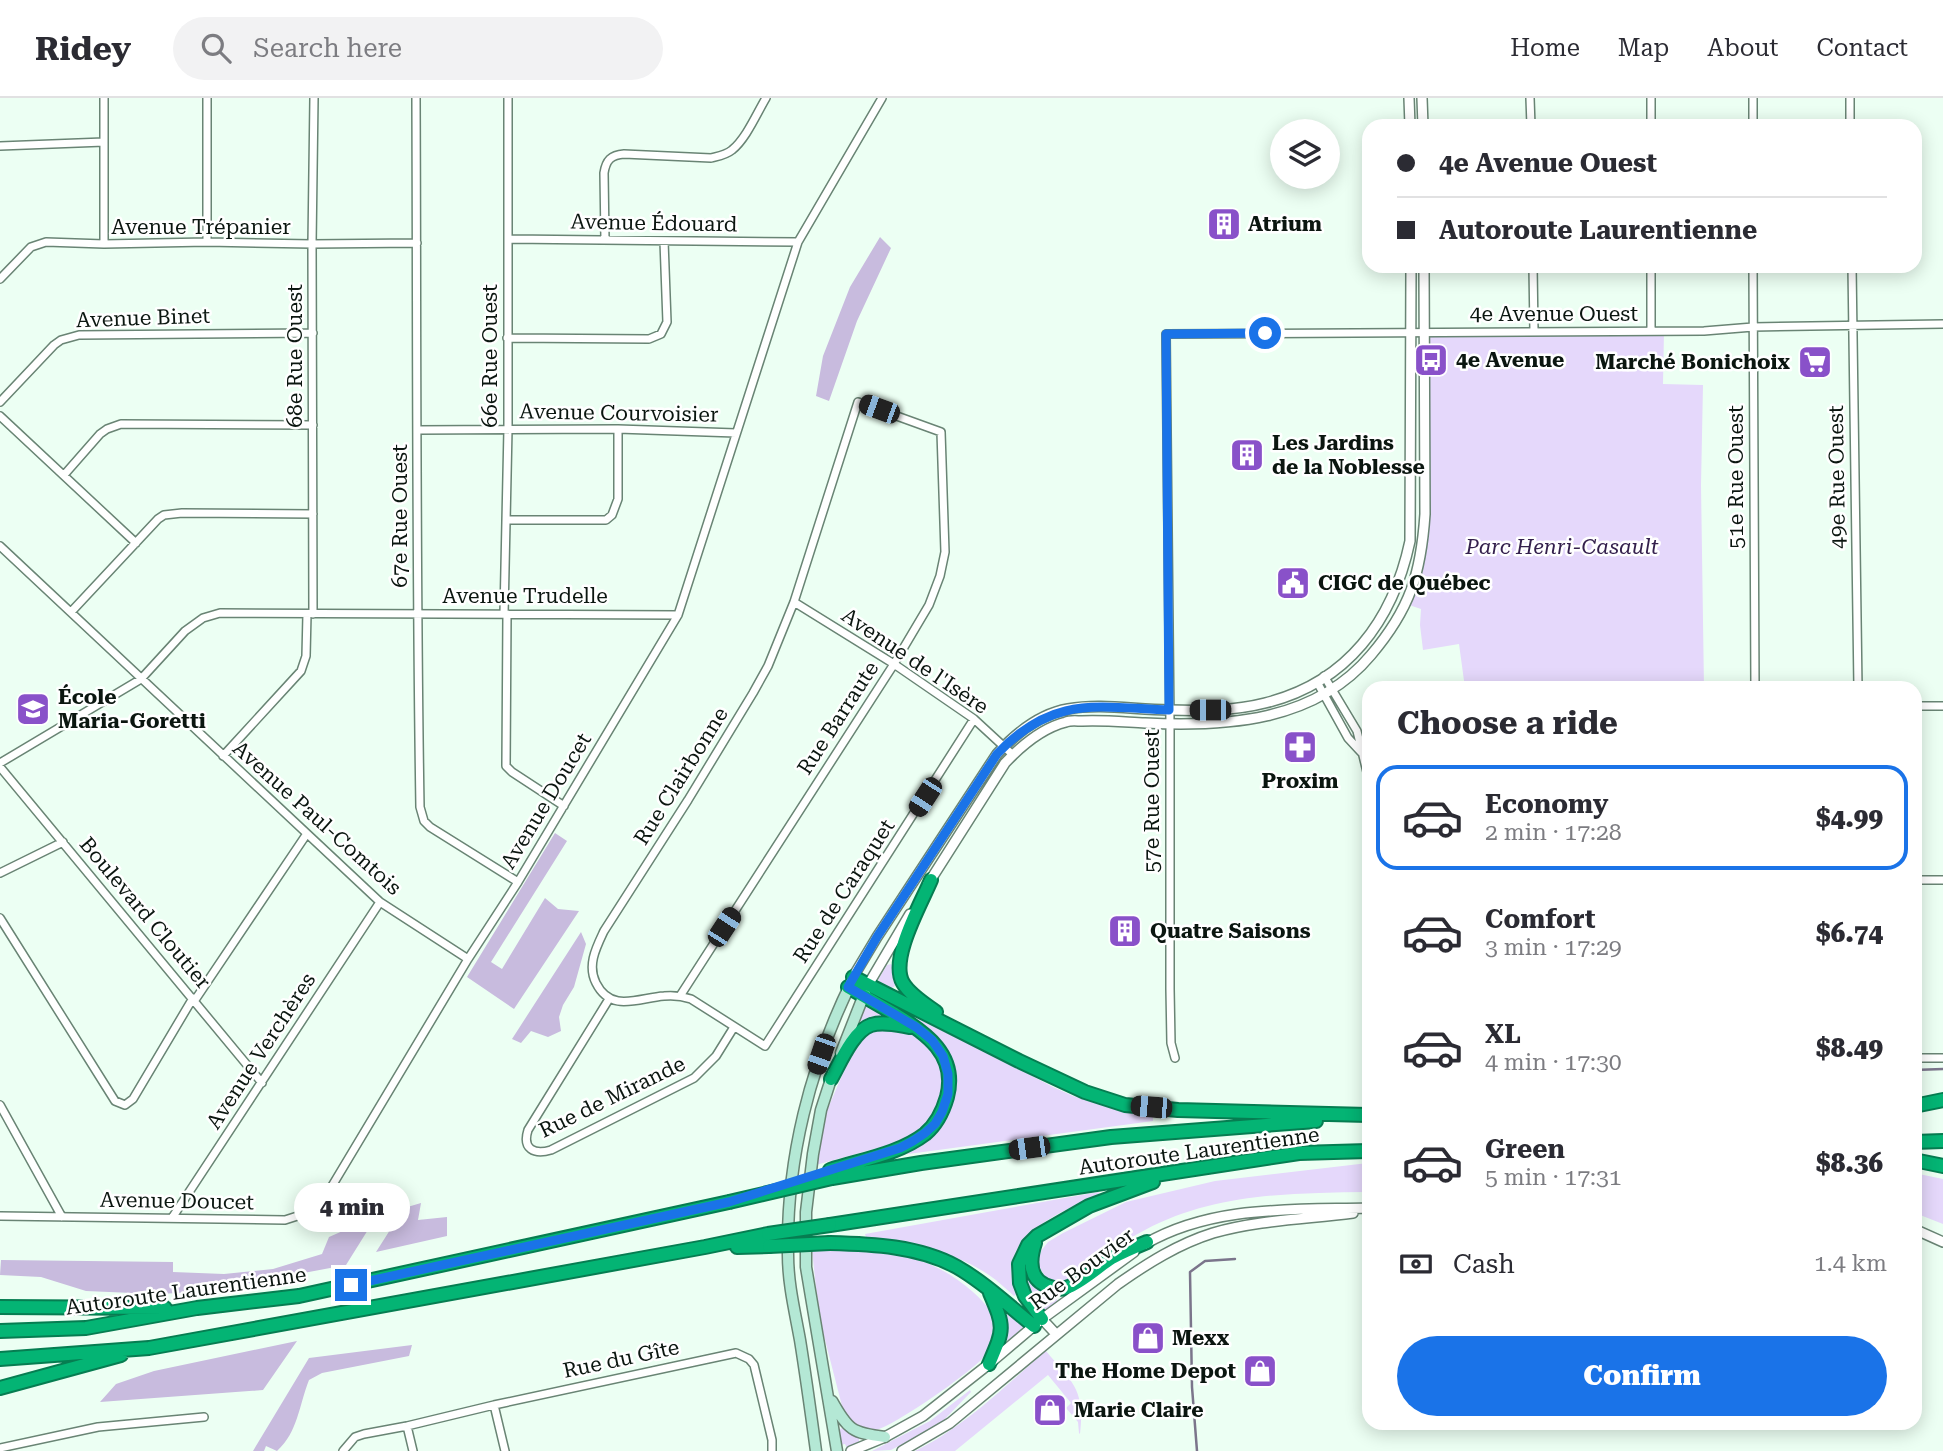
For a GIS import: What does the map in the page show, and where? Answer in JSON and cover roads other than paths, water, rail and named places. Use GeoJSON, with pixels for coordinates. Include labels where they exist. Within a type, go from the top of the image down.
{"type":"FeatureCollection","features":[{"type":"Feature","properties":{"kind":"highway"},"geometry":{"type":"LineString","coordinates":[[931,880],[901,953],[898,969],[903,983],[918,999],[967,1034]]}},
{"type":"Feature","properties":{"kind":"highway"},"geometry":{"type":"LineString","coordinates":[[851,982],[1086,1092],[1125,1105],[1178,1110],[1362,1116]]}},
{"type":"Feature","properties":{"kind":"highway"},"geometry":{"type":"LineString","coordinates":[[831,1174],[900,1148],[925,1133],[935,1124],[948,1094],[948,1074],[943,1056],[932,1040],[866,990]]}},
{"type":"Feature","properties":{"kind":"highway"},"geometry":{"type":"LineString","coordinates":[[831,1079],[856,1035],[872,1024],[916,1027]]}},
{"type":"Feature","properties":{"kind":"highway"},"geometry":{"type":"LineString","coordinates":[[1922,1105],[1943,1100]]}},
{"type":"Feature","properties":{"kind":"highway"},"geometry":{"type":"LineString","coordinates":[[1922,1107],[1943,1108]]}},
{"type":"Feature","properties":{"kind":"highway","name":"Autoroute Laurentienne"},"geometry":{"type":"LineString","coordinates":[[0,1331],[86,1328],[197,1308],[299,1296],[734,1201],[831,1174],[1111,1136],[1362,1116]]}},
{"type":"Feature","properties":{"kind":"highway"},"geometry":{"type":"LineString","coordinates":[[1922,1142],[1943,1141]]}},
{"type":"Feature","properties":{"kind":"highway","name":"Autoroute Laurentienne"},"geometry":{"type":"LineString","coordinates":[[0,1359],[149,1348],[705,1247],[768,1240],[830,1225],[1299,1153],[1362,1151]]}},
{"type":"Feature","properties":{"kind":"highway"},"geometry":{"type":"LineString","coordinates":[[1922,1162],[1943,1166]]}},
{"type":"Feature","properties":{"kind":"highway"},"geometry":{"type":"LineString","coordinates":[[1038,1323],[1020,1283],[1019,1264],[1028,1245],[1037,1236],[1089,1206],[1178,1172]]}},
{"type":"Feature","properties":{"kind":"highway"},"geometry":{"type":"LineString","coordinates":[[1037,1236],[1031,1254],[1031,1268],[1035,1278],[1054,1289],[1067,1287],[1112,1258],[1147,1242]]}},
{"type":"Feature","properties":{"kind":"highway"},"geometry":{"type":"LineString","coordinates":[[768,1240],[898,1248],[938,1259],[955,1266],[1038,1323]]}},
{"type":"Feature","properties":{"kind":"highway"},"geometry":{"type":"LineString","coordinates":[[989,1289],[1002,1324],[1000,1338],[989,1364]]}},
{"type":"Feature","properties":{"kind":"highway"},"geometry":{"type":"LineString","coordinates":[[0,1307],[197,1308]]}},
{"type":"Feature","properties":{"kind":"highway"},"geometry":{"type":"LineString","coordinates":[[0,1388],[149,1348]]}},
{"type":"Feature","properties":{"kind":"main road"},"geometry":{"type":"LineString","coordinates":[[816,1451],[792,1298],[788,1256],[789,1209],[793,1164],[813,1077],[829,1031],[851,982]]}},
{"type":"Feature","properties":{"kind":"main road"},"geometry":{"type":"LineString","coordinates":[[837,1451],[806,1267],[806,1212],[819,1121],[831,1079],[866,990]]}},
{"type":"Feature","properties":{"kind":"main road"},"geometry":{"type":"LineString","coordinates":[[828,1394],[844,1422],[853,1430],[885,1437]]}},
{"type":"Feature","properties":{"kind":"street"},"geometry":{"type":"LineString","coordinates":[[104,98],[104,244]]}},
{"type":"Feature","properties":{"kind":"street"},"geometry":{"type":"LineString","coordinates":[[207,98],[208,242]]}},
{"type":"Feature","properties":{"kind":"street","name":"68e Rue Ouest"},"geometry":{"type":"LineString","coordinates":[[223,755],[301,671],[306,656],[313,514],[314,98]]}},
{"type":"Feature","properties":{"kind":"street","name":"67e Rue Ouest"},"geometry":{"type":"LineString","coordinates":[[416,98],[417,613],[421,814],[430,827],[518,882]]}},
{"type":"Feature","properties":{"kind":"street","name":"66e Rue Ouest"},"geometry":{"type":"LineString","coordinates":[[508,98],[506,766],[564,806]]}},
{"type":"Feature","properties":{"kind":"street"},"geometry":{"type":"LineString","coordinates":[[605,240],[604,173],[610,158],[624,154],[711,158],[723,156],[739,143],[766,98]]}},
{"type":"Feature","properties":{"kind":"street","name":"Avenue Doucet"},"geometry":{"type":"LineString","coordinates":[[0,1216],[285,1220],[313,1211],[326,1196],[678,615],[797,243],[882,98]]}},
{"type":"Feature","properties":{"kind":"street"},"geometry":{"type":"LineString","coordinates":[[1409,98],[1409,119]]}},
{"type":"Feature","properties":{"kind":"street"},"geometry":{"type":"LineString","coordinates":[[1422,98],[1423,119]]}},
{"type":"Feature","properties":{"kind":"street"},"geometry":{"type":"LineString","coordinates":[[1530,98],[1531,119]]}},
{"type":"Feature","properties":{"kind":"street"},"geometry":{"type":"LineString","coordinates":[[1651,98],[1651,119]]}},
{"type":"Feature","properties":{"kind":"street"},"geometry":{"type":"LineString","coordinates":[[1753,98],[1753,119]]}},
{"type":"Feature","properties":{"kind":"street"},"geometry":{"type":"LineString","coordinates":[[1850,98],[1850,119]]}},
{"type":"Feature","properties":{"kind":"street"},"geometry":{"type":"LineString","coordinates":[[0,146],[103,142]]}},
{"type":"Feature","properties":{"kind":"street","name":"Avenue Édouard"},"geometry":{"type":"LineString","coordinates":[[509,239],[797,243]]}},
{"type":"Feature","properties":{"kind":"street"},"geometry":{"type":"LineString","coordinates":[[507,338],[649,339],[661,334],[667,322],[664,241]]}},
{"type":"Feature","properties":{"kind":"street","name":"Avenue Trépanier"},"geometry":{"type":"LineString","coordinates":[[0,279],[31,247],[46,242],[417,243]]}},
{"type":"Feature","properties":{"kind":"street"},"geometry":{"type":"LineString","coordinates":[[851,982],[991,762],[1004,746],[1027,726],[1067,709],[1098,707],[1210,710],[1267,703],[1321,679],[1365,642],[1377,626],[1397,588],[1410,541],[1411,273]]}},
{"type":"Feature","properties":{"kind":"street"},"geometry":{"type":"LineString","coordinates":[[866,990],[1004,763],[1020,747],[1066,721],[1170,724],[1252,720],[1292,710],[1333,689],[1364,664],[1388,635],[1406,604],[1423,547],[1424,273]]}},
{"type":"Feature","properties":{"kind":"street"},"geometry":{"type":"LineString","coordinates":[[1533,273],[1534,332]]}},
{"type":"Feature","properties":{"kind":"street"},"geometry":{"type":"LineString","coordinates":[[1651,273],[1651,331]]}},
{"type":"Feature","properties":{"kind":"street","name":"51e Rue Ouest"},"geometry":{"type":"LineString","coordinates":[[1753,273],[1755,681]]}},
{"type":"Feature","properties":{"kind":"street","name":"49e Rue Ouest"},"geometry":{"type":"LineString","coordinates":[[1852,273],[1858,681]]}},
{"type":"Feature","properties":{"kind":"street","name":"4e Avenue Ouest"},"geometry":{"type":"LineString","coordinates":[[1166,334],[1704,331],[1753,327],[1943,324]]}},
{"type":"Feature","properties":{"kind":"street","name":"Avenue Binet"},"geometry":{"type":"LineString","coordinates":[[0,402],[54,345],[79,335],[313,333]]}},
{"type":"Feature","properties":{"kind":"street","name":"57e Rue Ouest"},"geometry":{"type":"LineString","coordinates":[[1166,334],[1170,989],[1171,1042],[1175,1058]]}},
{"type":"Feature","properties":{"kind":"street","name":"Rue Clairbonne"},"geometry":{"type":"LineString","coordinates":[[609,999],[600,992],[594,978],[592,962],[595,949],[768,666],[794,602],[858,402],[941,432]]}},
{"type":"Feature","properties":{"kind":"street"},"geometry":{"type":"LineString","coordinates":[[0,416],[136,543]]}},
{"type":"Feature","properties":{"kind":"street"},"geometry":{"type":"LineString","coordinates":[[64,475],[100,434],[121,424],[313,425]]}},
{"type":"Feature","properties":{"kind":"street"},"geometry":{"type":"LineString","coordinates":[[506,520],[606,520],[612,515],[618,499],[618,429]]}},
{"type":"Feature","properties":{"kind":"street","name":"Avenue Courvoisier"},"geometry":{"type":"LineString","coordinates":[[418,430],[618,429],[736,433]]}},
{"type":"Feature","properties":{"kind":"street","name":"Rue Barraute"},"geometry":{"type":"LineString","coordinates":[[680,996],[894,664],[929,605],[940,576],[945,552],[941,432]]}},
{"type":"Feature","properties":{"kind":"street"},"geometry":{"type":"LineString","coordinates":[[71,612],[158,519],[172,513],[313,514]]}},
{"type":"Feature","properties":{"kind":"street","name":"Avenue Paul-Comtois"},"geometry":{"type":"LineString","coordinates":[[0,546],[380,902],[468,959]]}},
{"type":"Feature","properties":{"kind":"street","name":"Avenue de l'Isère"},"geometry":{"type":"LineString","coordinates":[[794,602],[894,664],[974,719],[1013,754]]}},
{"type":"Feature","properties":{"kind":"street","name":"Avenue Trudelle"},"geometry":{"type":"LineString","coordinates":[[0,765],[141,679],[185,631],[203,618],[220,613],[678,615]]}},
{"type":"Feature","properties":{"kind":"street"},"geometry":{"type":"LineString","coordinates":[[1321,679],[1333,689],[1362,744]]}},
{"type":"Feature","properties":{"kind":"street"},"geometry":{"type":"LineString","coordinates":[[1321,679],[1323,695],[1348,738],[1362,749]]}},
{"type":"Feature","properties":{"kind":"street"},"geometry":{"type":"LineString","coordinates":[[1922,706],[1943,706]]}},
{"type":"Feature","properties":{"kind":"street","name":"Rue de Caraquet"},"geometry":{"type":"LineString","coordinates":[[734,1027],[765,1046],[974,719]]}},
{"type":"Feature","properties":{"kind":"street","name":"Boulevard Cloutier"},"geometry":{"type":"LineString","coordinates":[[0,765],[262,1083]]}},
{"type":"Feature","properties":{"kind":"street"},"geometry":{"type":"LineString","coordinates":[[0,918],[115,1101],[125,1105],[133,1099],[194,999],[306,835]]}},
{"type":"Feature","properties":{"kind":"street"},"geometry":{"type":"LineString","coordinates":[[0,873],[63,842]]}},
{"type":"Feature","properties":{"kind":"street"},"geometry":{"type":"LineString","coordinates":[[1922,880],[1943,880]]}},
{"type":"Feature","properties":{"kind":"street","name":"Avenue Verchères"},"geometry":{"type":"LineString","coordinates":[[172,1218],[380,902]]}},
{"type":"Feature","properties":{"kind":"street"},"geometry":{"type":"LineString","coordinates":[[609,999],[627,1002],[667,995],[680,996],[691,999],[734,1027]]}},
{"type":"Feature","properties":{"kind":"street","name":"Rue de Mirande"},"geometry":{"type":"LineString","coordinates":[[609,999],[528,1130],[527,1145],[531,1150],[551,1150],[694,1078],[716,1056],[734,1027]]}},
{"type":"Feature","properties":{"kind":"street"},"geometry":{"type":"LineString","coordinates":[[1922,1058],[1943,1058]]}},
{"type":"Feature","properties":{"kind":"street"},"geometry":{"type":"LineString","coordinates":[[0,1105],[62,1217]]}},
{"type":"Feature","properties":{"kind":"street","name":"Rue Bouvier"},"geometry":{"type":"LineString","coordinates":[[851,1451],[885,1437],[923,1416],[1038,1323],[1147,1242],[1212,1217],[1265,1210],[1362,1210]]}},
{"type":"Feature","properties":{"kind":"street","name":"Rue Bouvier"},"geometry":{"type":"LineString","coordinates":[[902,1451],[950,1423],[1118,1284],[1172,1250],[1215,1233],[1260,1224],[1362,1211]]}},
{"type":"Feature","properties":{"kind":"street"},"geometry":{"type":"LineString","coordinates":[[1922,1233],[1943,1242]]}},
{"type":"Feature","properties":{"kind":"street"},"geometry":{"type":"LineString","coordinates":[[1038,1323],[1056,1334]]}},
{"type":"Feature","properties":{"kind":"street"},"geometry":{"type":"LineString","coordinates":[[1038,1323],[1048,1341]]}},
{"type":"Feature","properties":{"kind":"street","name":"Rue du Gîte"},"geometry":{"type":"LineString","coordinates":[[343,1451],[355,1437],[736,1353],[749,1359],[754,1365],[772,1440],[772,1451]]}},
{"type":"Feature","properties":{"kind":"street"},"geometry":{"type":"LineString","coordinates":[[494,1405],[505,1451]]}},
{"type":"Feature","properties":{"kind":"street"},"geometry":{"type":"LineString","coordinates":[[0,1448],[98,1427],[204,1417]]}},
{"type":"Feature","properties":{"kind":"street"},"geometry":{"type":"LineString","coordinates":[[407,1426],[412,1451]]}},
{"type":"Feature","properties":{"kind":"waterway"},"geometry":{"type":"LineString","coordinates":[[1922,1070],[1943,1069]]}},
{"type":"Feature","properties":{"kind":"waterway"},"geometry":{"type":"LineString","coordinates":[[1197,1451],[1192,1387],[1190,1272],[1205,1261],[1235,1259]]}},
{"type":"Feature","properties":{"kind":"place","name":"Atrium"},"geometry":{"type":"Point","coordinates":[1224,224]}},
{"type":"Feature","properties":{"kind":"place","name":"4e Avenue"},"geometry":{"type":"Point","coordinates":[1431,360]}},
{"type":"Feature","properties":{"kind":"place","name":"Marché Bonichoix"},"geometry":{"type":"Point","coordinates":[1815,362]}},
{"type":"Feature","properties":{"kind":"place","name":"Les Jardins de la Noblesse"},"geometry":{"type":"Point","coordinates":[1247,455]}},
{"type":"Feature","properties":{"kind":"place","name":"CIGC de Québec"},"geometry":{"type":"Point","coordinates":[1293,583]}},
{"type":"Feature","properties":{"kind":"place","name":"École Maria-Goretti"},"geometry":{"type":"Point","coordinates":[33,709]}},
{"type":"Feature","properties":{"kind":"place","name":"Proxim"},"geometry":{"type":"Point","coordinates":[1300,747]}},
{"type":"Feature","properties":{"kind":"place","name":"Quatre Saisons"},"geometry":{"type":"Point","coordinates":[1125,931]}},
{"type":"Feature","properties":{"kind":"place","name":"Mexx"},"geometry":{"type":"Point","coordinates":[1148,1338]}},
{"type":"Feature","properties":{"kind":"place","name":"The Home Depot"},"geometry":{"type":"Point","coordinates":[1260,1371]}},
{"type":"Feature","properties":{"kind":"place","name":"Marie Claire"},"geometry":{"type":"Point","coordinates":[1050,1410]}},
{"type":"Feature","properties":{"kind":"park label","name":"Parc Henri-Casault"},"geometry":{"type":"Point","coordinates":[1562,547]}}]}
